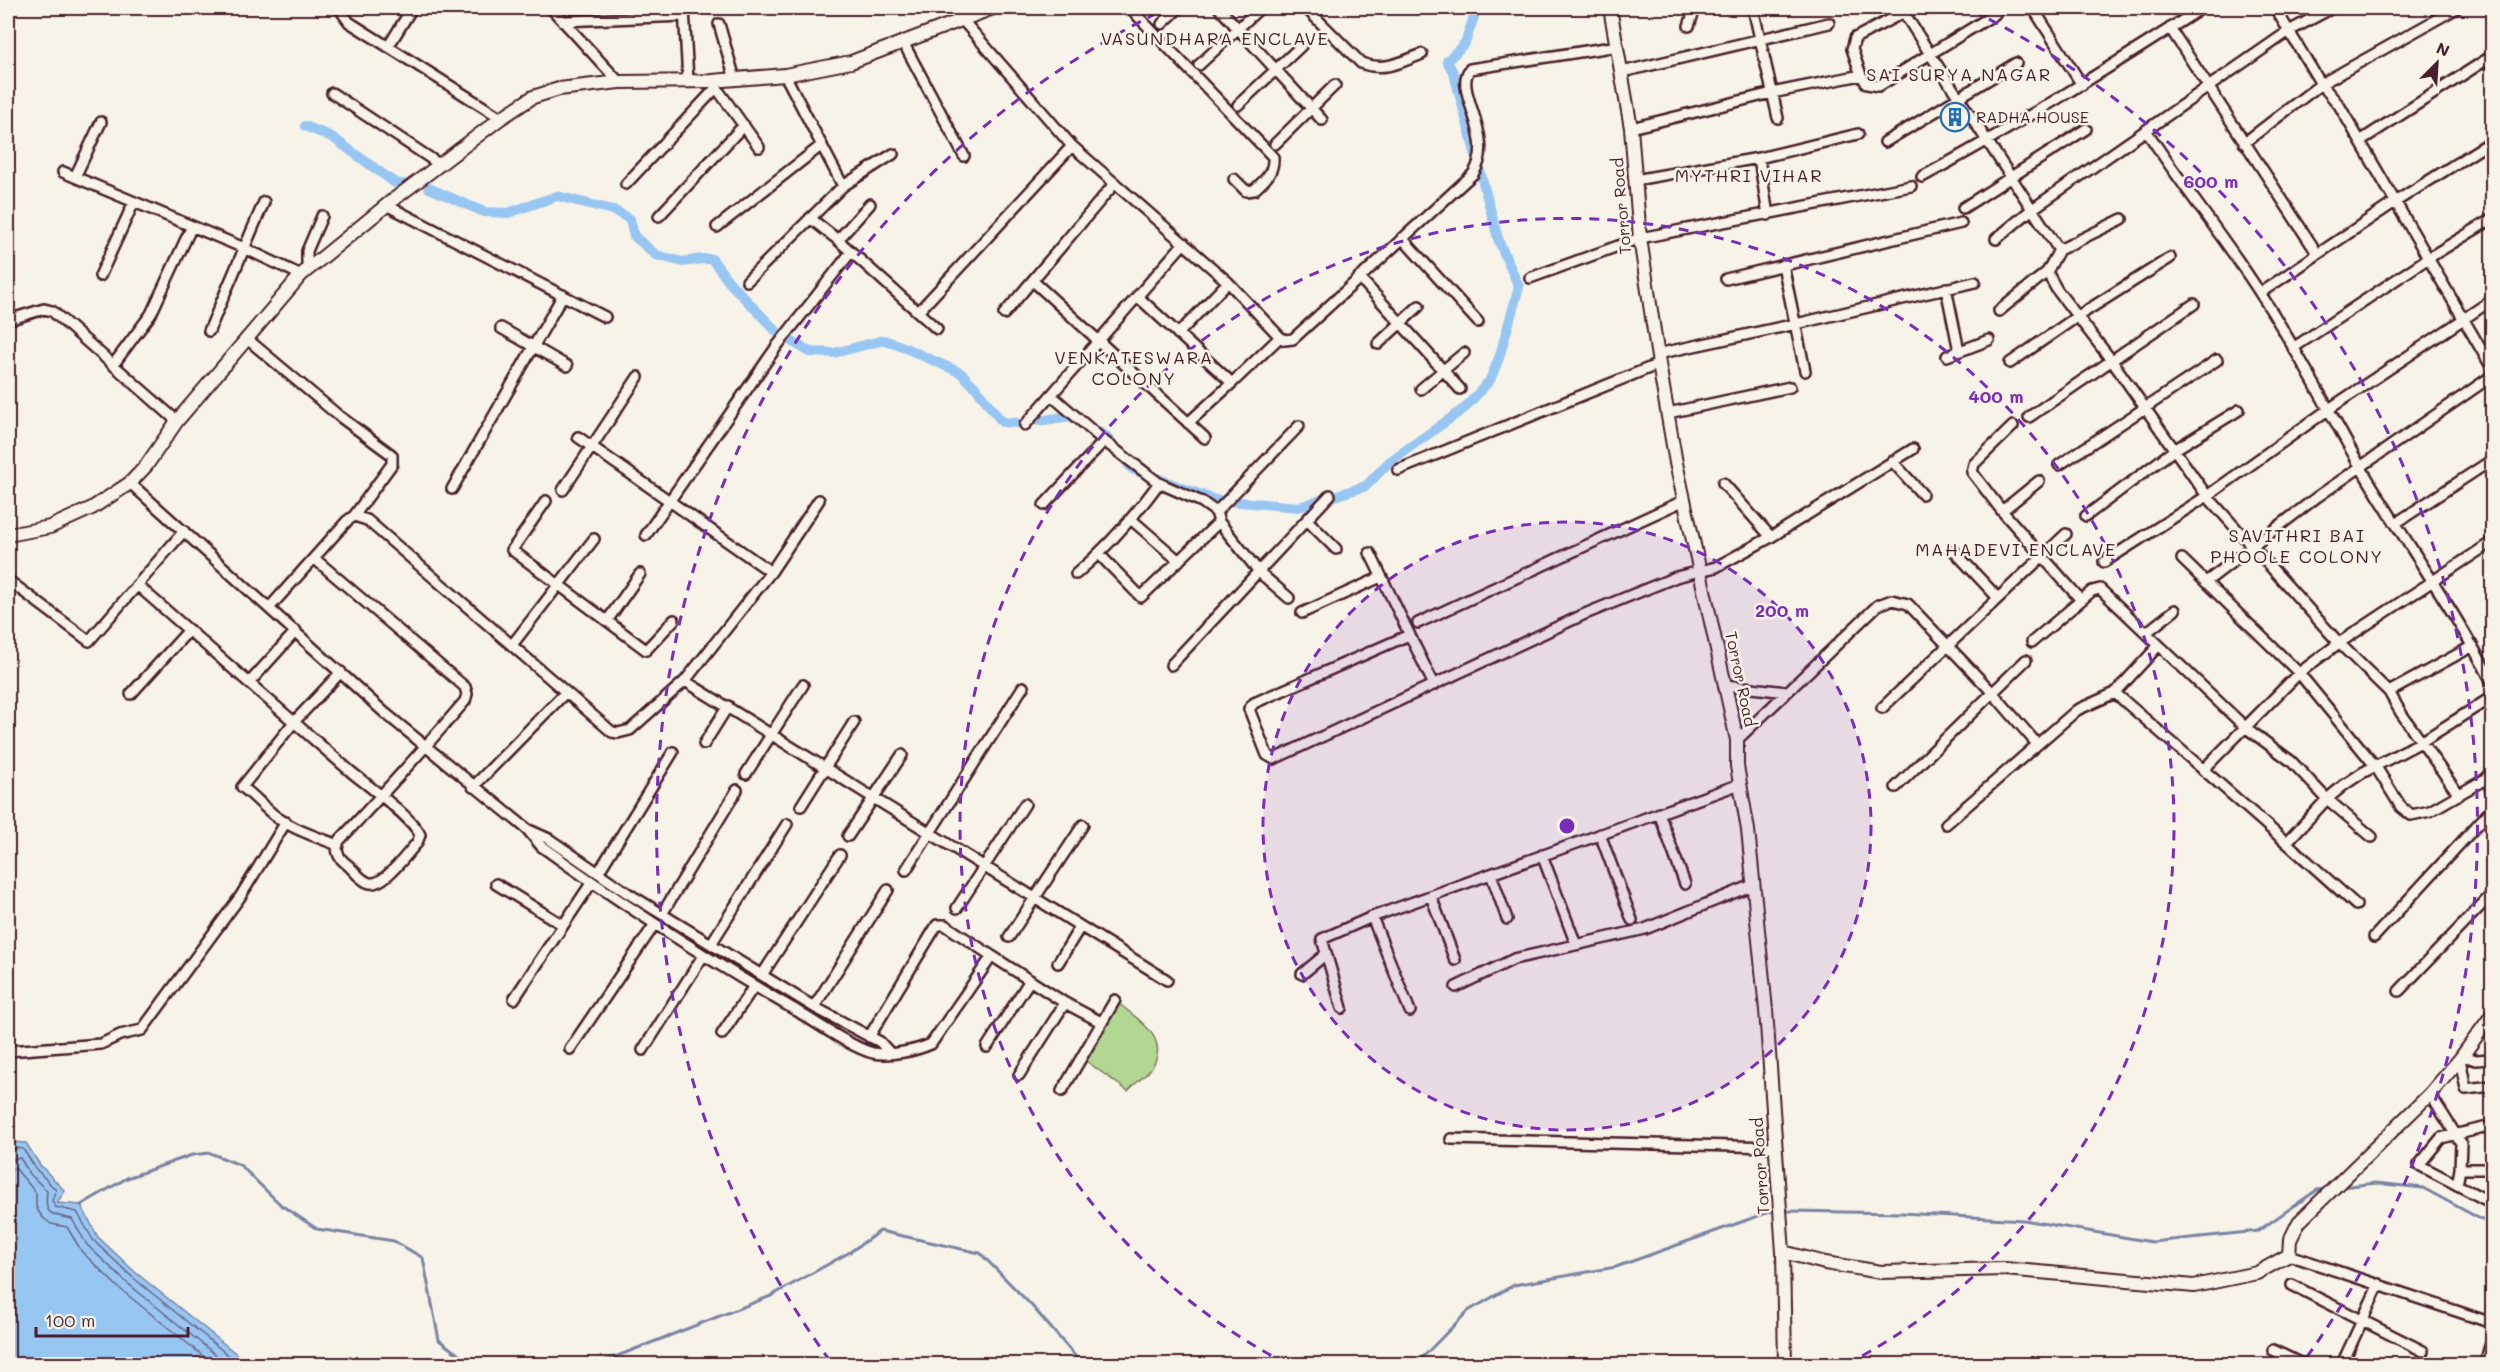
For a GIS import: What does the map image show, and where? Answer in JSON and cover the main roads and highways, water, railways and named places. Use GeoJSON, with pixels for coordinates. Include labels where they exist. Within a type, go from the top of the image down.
{"type":"FeatureCollection","features":[{"type":"Feature","properties":{"kind":"water"},"geometry":{"type":"Polygon","coordinates":[[[11,1142],[26,1143],[40,1165],[65,1191],[57,1203],[81,1205],[98,1237],[135,1272],[249,1364],[8,1364],[8,1154],[11,1142]]]}},
{"type":"Feature","properties":{"kind":"waterway"},"geometry":{"type":"LineString","coordinates":[[1039,421],[1070,416],[1106,436],[1132,469],[1215,500],[1299,507],[1366,486],[1389,462],[1465,408],[1490,380],[1499,358],[1519,287],[1499,242],[1454,74],[1447,61],[1465,43],[1477,8]]}},
{"type":"Feature","properties":{"kind":"waterway"},"geometry":{"type":"LineString","coordinates":[[305,126],[332,137],[395,183],[407,185]]}},
{"type":"Feature","properties":{"kind":"waterway"},"geometry":{"type":"LineString","coordinates":[[429,188],[484,212],[508,213],[557,196],[613,210],[630,219],[634,236],[656,255],[683,262],[712,259],[729,282],[777,332]]}},
{"type":"Feature","properties":{"kind":"waterway"},"geometry":{"type":"LineString","coordinates":[[791,341],[810,352],[834,353],[884,340],[901,346],[961,373],[976,388],[1002,422],[1017,423]]}},
{"type":"Feature","properties":{"kind":"waterway"},"geometry":{"type":"LineString","coordinates":[[81,1205],[127,1178],[192,1155],[210,1153],[240,1165],[281,1205],[317,1229],[394,1241],[423,1258],[439,1340],[471,1364]]}},
{"type":"Feature","properties":{"kind":"waterway"},"geometry":{"type":"LineString","coordinates":[[2342,1187],[2376,1183],[2423,1188],[2484,1221],[2492,1223]]}},
{"type":"Feature","properties":{"kind":"waterway"},"geometry":{"type":"LineString","coordinates":[[1789,1211],[1901,1213],[2024,1220],[2152,1242],[2258,1231],[2317,1190],[2327,1189]]}},
{"type":"Feature","properties":{"kind":"waterway"},"geometry":{"type":"LineString","coordinates":[[1416,1364],[1468,1311],[1514,1285],[1616,1267],[1772,1211]]}},
{"type":"Feature","properties":{"kind":"waterway"},"geometry":{"type":"LineString","coordinates":[[597,1364],[771,1296],[850,1252],[880,1231],[980,1253],[1032,1306],[1082,1364]]}},
{"type":"Feature","properties":{"kind":"place","name":"RADHA HOUSE"},"geometry":{"type":"Point","coordinates":[1955,117]}},
{"type":"Feature","properties":{"kind":"district","name":"VASUNDHARA ENCLAVE"},"geometry":{"type":"Point","coordinates":[1215,39]}},
{"type":"Feature","properties":{"kind":"district","name":"SAI SURYA NAGAR"},"geometry":{"type":"Point","coordinates":[1959,75]}},
{"type":"Feature","properties":{"kind":"district","name":"MYTHRI VIHAR"},"geometry":{"type":"Point","coordinates":[1749,176]}},
{"type":"Feature","properties":{"kind":"district","name":"VENKATESWARA COLONY"},"geometry":{"type":"Point","coordinates":[1134,368]}},
{"type":"Feature","properties":{"kind":"district","name":"SAVITHRI BAI PHOOLE COLONY"},"geometry":{"type":"Point","coordinates":[2297,546]}},
{"type":"Feature","properties":{"kind":"district","name":"MAHADEVI ENCLAVE"},"geometry":{"type":"Point","coordinates":[2016,550]}}]}
